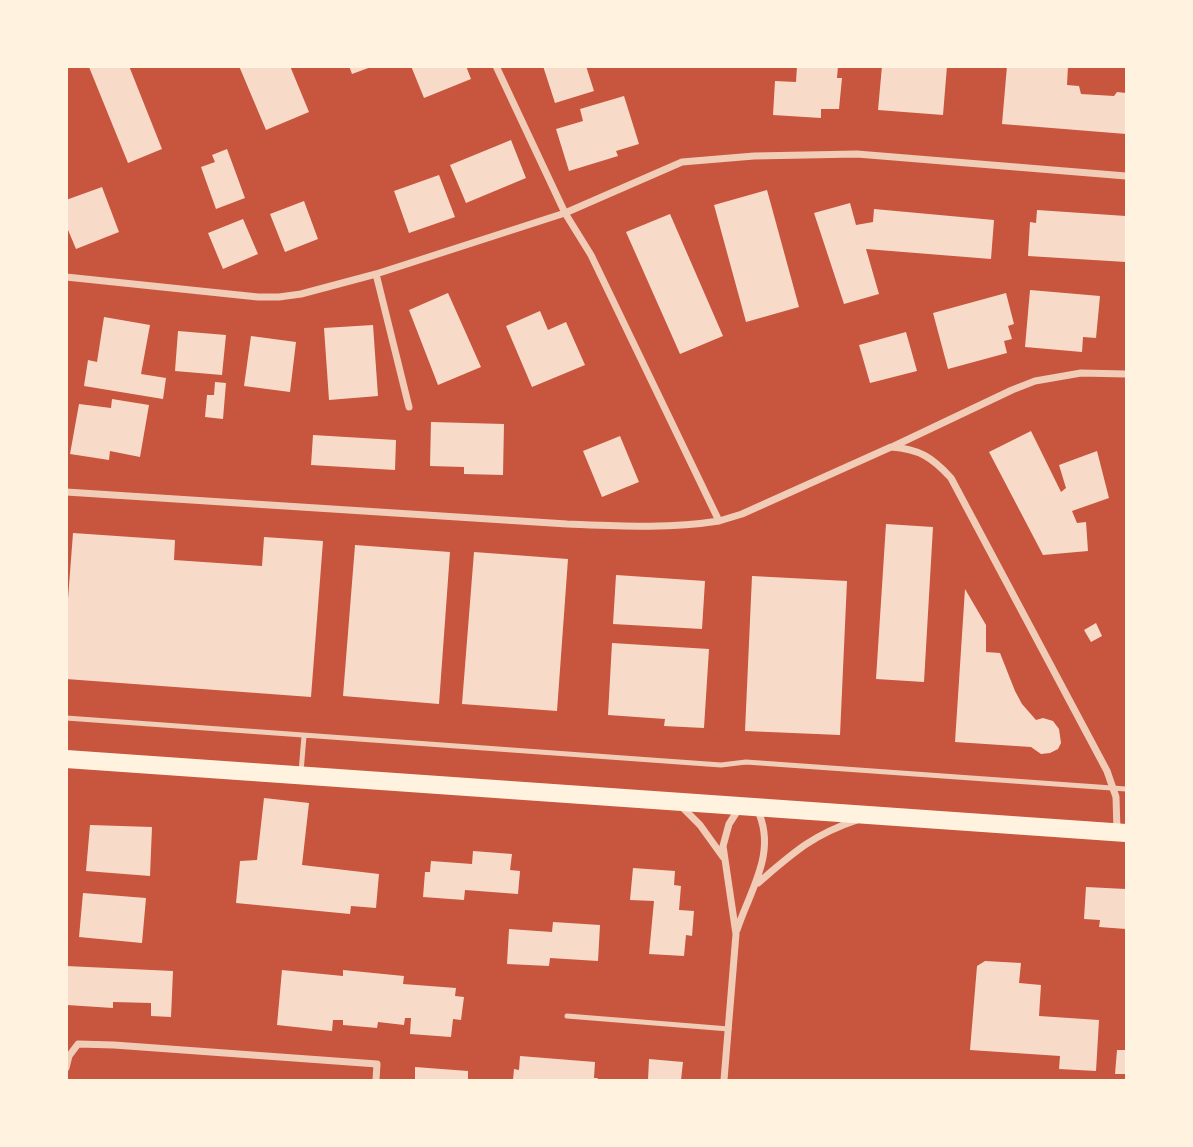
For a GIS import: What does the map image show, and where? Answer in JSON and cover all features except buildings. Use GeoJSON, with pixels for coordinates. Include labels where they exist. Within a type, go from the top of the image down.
{"type":"FeatureCollection","features":[{"type":"Feature","properties":{"kind":"main road"},"geometry":{"type":"LineString","coordinates":[[66,759],[1122,832]]}},
{"type":"Feature","properties":{"kind":"street"},"geometry":{"type":"LineString","coordinates":[[496,66],[565,213],[591,255],[719,521]]}},
{"type":"Feature","properties":{"kind":"street"},"geometry":{"type":"LineString","coordinates":[[66,277],[258,297],[279,297],[330,288],[565,213],[682,162],[754,156],[857,154],[1126,176]]}},
{"type":"Feature","properties":{"kind":"street"},"geometry":{"type":"LineString","coordinates":[[376,274],[409,407]]}},
{"type":"Feature","properties":{"kind":"street"},"geometry":{"type":"LineString","coordinates":[[66,492],[593,525],[685,526],[719,521],[742,514],[1035,381],[1081,373],[1126,374]]}},
{"type":"Feature","properties":{"kind":"street"},"geometry":{"type":"LineString","coordinates":[[891,447],[909,448],[922,453],[951,478],[1107,771],[1114,789],[1122,832]]}},
{"type":"Feature","properties":{"kind":"street"},"geometry":{"type":"LineString","coordinates":[[676,802],[692,815],[724,857]]}},
{"type":"Feature","properties":{"kind":"street"},"geometry":{"type":"LineString","coordinates":[[724,1080],[736,934],[724,857],[725,835],[729,824],[748,806],[764,826],[765,840],[758,883]]}},
{"type":"Feature","properties":{"kind":"street"},"geometry":{"type":"LineString","coordinates":[[736,934],[750,896],[758,883],[802,845],[828,830],[874,815]]}},
{"type":"Feature","properties":{"kind":"street"},"geometry":{"type":"LineString","coordinates":[[66,1068],[69,1056],[78,1044],[102,1044],[377,1064],[376,1080]]}},
{"type":"Feature","properties":{"kind":"lane"},"geometry":{"type":"LineString","coordinates":[[66,718],[721,765],[746,762],[1126,789]]}},
{"type":"Feature","properties":{"kind":"lane"},"geometry":{"type":"LineString","coordinates":[[301,775],[304,736]]}},
{"type":"Feature","properties":{"kind":"lane"},"geometry":{"type":"LineString","coordinates":[[566,1016],[729,1029]]}}]}
